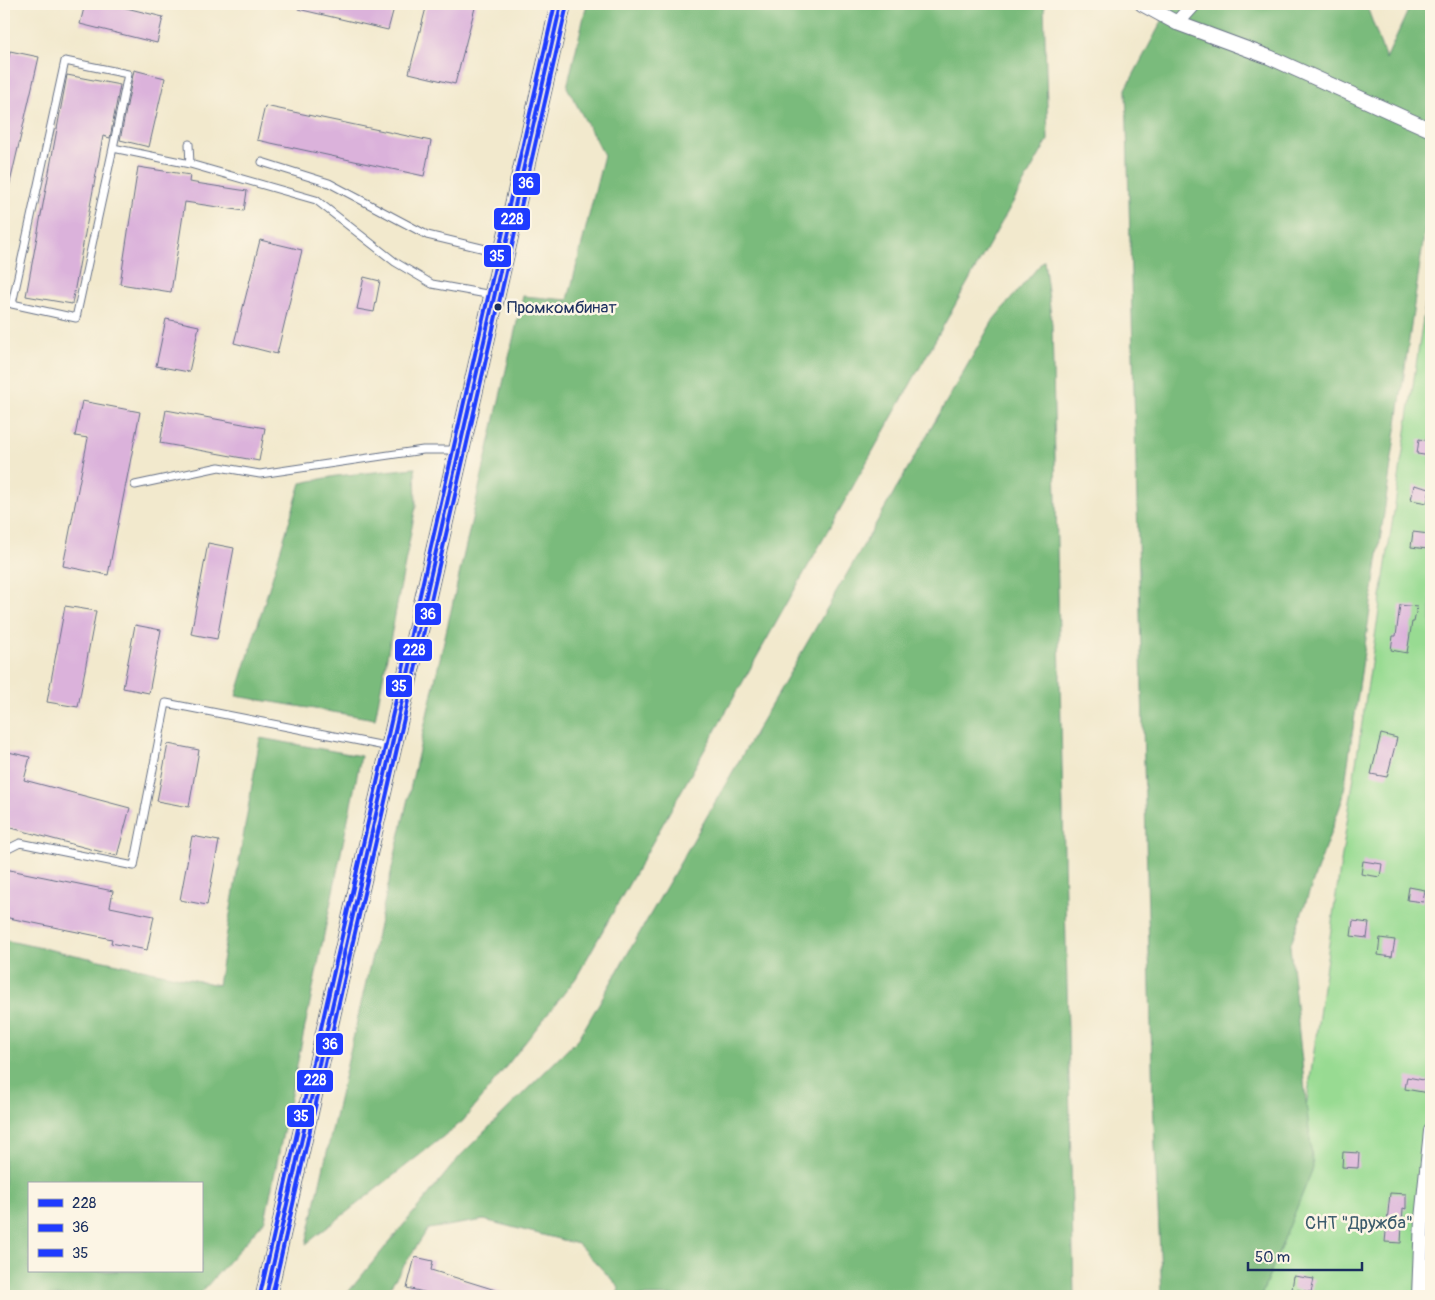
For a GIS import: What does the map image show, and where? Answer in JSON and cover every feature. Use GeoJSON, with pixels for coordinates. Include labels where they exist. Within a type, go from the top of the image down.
{"type":"FeatureCollection","features":[{"type":"Feature","properties":{"kind":"main road"},"geometry":{"type":"LineString","coordinates":[[266,1296],[561,4]]}},
{"type":"Feature","properties":{"kind":"street"},"geometry":{"type":"LineString","coordinates":[[1142,4],[1177,23],[1269,57],[1431,130]]}},
{"type":"Feature","properties":{"kind":"street"},"geometry":{"type":"LineString","coordinates":[[1177,23],[1194,4]]}},
{"type":"Feature","properties":{"kind":"street"},"geometry":{"type":"LineString","coordinates":[[1419,1296],[1422,1219],[1431,1131]]}},
{"type":"Feature","properties":{"kind":"lane"},"geometry":{"type":"LineString","coordinates":[[65,61],[128,74],[113,148],[76,318],[12,304],[65,61]]}},
{"type":"Feature","properties":{"kind":"lane"},"geometry":{"type":"LineString","coordinates":[[188,144],[190,164]]}},
{"type":"Feature","properties":{"kind":"lane"},"geometry":{"type":"LineString","coordinates":[[113,148],[190,164],[316,200],[395,262],[432,284],[495,295]]}},
{"type":"Feature","properties":{"kind":"lane"},"geometry":{"type":"LineString","coordinates":[[262,162],[329,183],[427,235],[504,253]]}},
{"type":"Feature","properties":{"kind":"lane"},"geometry":{"type":"LineString","coordinates":[[135,485],[219,467],[260,474],[423,450],[460,450]]}},
{"type":"Feature","properties":{"kind":"lane"},"geometry":{"type":"LineString","coordinates":[[4,850],[20,844],[134,866],[166,703],[391,747]]}},
{"type":"Feature","properties":{"kind":"green space"},"geometry":{"type":"Polygon","coordinates":[[[587,4],[1044,4],[1048,140],[576,978],[463,1121],[306,1244],[523,296],[568,300],[604,155],[567,87],[587,4]]]}},
{"type":"Feature","properties":{"kind":"green space"},"geometry":{"type":"Polygon","coordinates":[[[1171,4],[1366,4],[1386,59],[1411,4],[1431,4],[1431,187],[1343,798],[1290,946],[1313,1168],[1261,1296],[1162,1296],[1153,1101],[1126,89],[1171,4]]]}},
{"type":"Feature","properties":{"kind":"green space"},"geometry":{"type":"Polygon","coordinates":[[[1044,260],[1052,324],[1074,1296],[617,1296],[619,1287],[578,1244],[484,1220],[428,1229],[384,1296],[345,1296],[461,1155],[579,1038],[994,319],[1044,260]]]}},
{"type":"Feature","properties":{"kind":"green space","name":"СНТ \"Дружба\""},"geometry":{"type":"Polygon","coordinates":[[[1431,266],[1431,1296],[1250,1296],[1298,1166],[1333,915],[1431,266]]]}},
{"type":"Feature","properties":{"kind":"green space"},"geometry":{"type":"Polygon","coordinates":[[[415,468],[416,506],[375,719],[236,696],[301,483],[336,476],[415,468]]]}},
{"type":"Feature","properties":{"kind":"green space"},"geometry":{"type":"Polygon","coordinates":[[[260,738],[361,756],[265,1220],[198,1296],[4,1296],[4,940],[218,985],[260,738]]]}},
{"type":"Feature","properties":{"kind":"building"},"geometry":{"type":"Polygon","coordinates":[[[85,4],[110,4],[163,17],[157,43],[80,24],[85,4]]]}},
{"type":"Feature","properties":{"kind":"building"},"geometry":{"type":"Polygon","coordinates":[[[298,4],[395,4],[388,30],[298,9],[298,4]]]}},
{"type":"Feature","properties":{"kind":"building"},"geometry":{"type":"Polygon","coordinates":[[[427,4],[476,4],[455,84],[409,73],[427,4]]]}},
{"type":"Feature","properties":{"kind":"building"},"geometry":{"type":"Polygon","coordinates":[[[10,51],[39,57],[9,187],[4,186],[4,79],[10,51]]]}},
{"type":"Feature","properties":{"kind":"building"},"geometry":{"type":"Polygon","coordinates":[[[134,70],[165,78],[149,147],[120,140],[134,70]]]}},
{"type":"Feature","properties":{"kind":"building"},"geometry":{"type":"Polygon","coordinates":[[[67,75],[120,85],[110,138],[103,136],[72,304],[26,296],[67,75]]]}},
{"type":"Feature","properties":{"kind":"building"},"geometry":{"type":"Polygon","coordinates":[[[265,106],[431,141],[424,176],[257,140],[265,106]]]}},
{"type":"Feature","properties":{"kind":"building"},"geometry":{"type":"Polygon","coordinates":[[[138,167],[190,175],[189,182],[247,191],[244,211],[185,202],[171,292],[120,284],[138,167]]]}},
{"type":"Feature","properties":{"kind":"building"},"geometry":{"type":"Polygon","coordinates":[[[260,240],[302,250],[277,354],[234,343],[260,240]]]}},
{"type":"Feature","properties":{"kind":"building"},"geometry":{"type":"Polygon","coordinates":[[[364,277],[380,281],[374,312],[357,309],[364,277]]]}},
{"type":"Feature","properties":{"kind":"building"},"geometry":{"type":"Polygon","coordinates":[[[166,319],[199,326],[189,372],[156,366],[166,319]]]}},
{"type":"Feature","properties":{"kind":"building"},"geometry":{"type":"Polygon","coordinates":[[[82,401],[140,412],[108,575],[63,566],[88,438],[75,436],[82,401]]]}},
{"type":"Feature","properties":{"kind":"building"},"geometry":{"type":"Polygon","coordinates":[[[166,410],[265,428],[259,461],[160,443],[166,410]]]}},
{"type":"Feature","properties":{"kind":"building"},"geometry":{"type":"Polygon","coordinates":[[[1419,439],[1431,441],[1431,456],[1417,454],[1419,439]]]}},
{"type":"Feature","properties":{"kind":"building"},"geometry":{"type":"Polygon","coordinates":[[[1414,485],[1430,489],[1427,503],[1411,500],[1414,485]]]}},
{"type":"Feature","properties":{"kind":"building"},"geometry":{"type":"Polygon","coordinates":[[[1413,532],[1429,534],[1427,549],[1411,547],[1413,532]]]}},
{"type":"Feature","properties":{"kind":"building"},"geometry":{"type":"Polygon","coordinates":[[[208,543],[234,548],[217,639],[191,634],[208,543]]]}},
{"type":"Feature","properties":{"kind":"building"},"geometry":{"type":"Polygon","coordinates":[[[1400,605],[1417,607],[1414,622],[1412,622],[1407,653],[1391,650],[1393,636],[1396,636],[1400,605]]]}},
{"type":"Feature","properties":{"kind":"building"},"geometry":{"type":"Polygon","coordinates":[[[65,606],[96,611],[78,707],[47,702],[65,606]]]}},
{"type":"Feature","properties":{"kind":"building"},"geometry":{"type":"Polygon","coordinates":[[[135,625],[161,630],[149,693],[123,688],[135,625]]]}},
{"type":"Feature","properties":{"kind":"building"},"geometry":{"type":"Polygon","coordinates":[[[1381,734],[1397,738],[1387,777],[1371,774],[1381,734]]]}},
{"type":"Feature","properties":{"kind":"building"},"geometry":{"type":"Polygon","coordinates":[[[168,744],[199,750],[189,807],[157,801],[168,744]]]}},
{"type":"Feature","properties":{"kind":"building"},"geometry":{"type":"Polygon","coordinates":[[[4,751],[30,757],[24,780],[130,808],[117,856],[4,826],[4,751]]]}},
{"type":"Feature","properties":{"kind":"building"},"geometry":{"type":"Polygon","coordinates":[[[192,836],[219,841],[207,905],[180,900],[192,836]]]}},
{"type":"Feature","properties":{"kind":"building"},"geometry":{"type":"Polygon","coordinates":[[[1363,861],[1382,864],[1380,877],[1361,874],[1363,861]]]}},
{"type":"Feature","properties":{"kind":"building"},"geometry":{"type":"Polygon","coordinates":[[[5,869],[113,891],[110,907],[154,916],[147,950],[111,943],[112,939],[4,917],[5,869]]]}},
{"type":"Feature","properties":{"kind":"building"},"geometry":{"type":"Polygon","coordinates":[[[1409,887],[1425,890],[1423,902],[1407,900],[1409,887]]]}},
{"type":"Feature","properties":{"kind":"building"},"geometry":{"type":"Polygon","coordinates":[[[1353,921],[1369,923],[1367,938],[1351,936],[1353,921]]]}},
{"type":"Feature","properties":{"kind":"building"},"geometry":{"type":"Polygon","coordinates":[[[1380,938],[1395,940],[1392,957],[1378,955],[1380,938]]]}},
{"type":"Feature","properties":{"kind":"building"},"geometry":{"type":"Polygon","coordinates":[[[1407,1077],[1429,1081],[1428,1093],[1405,1089],[1407,1077]]]}},
{"type":"Feature","properties":{"kind":"building"},"geometry":{"type":"Polygon","coordinates":[[[1343,1152],[1359,1153],[1358,1168],[1342,1167],[1343,1152]]]}},
{"type":"Feature","properties":{"kind":"building"},"geometry":{"type":"Polygon","coordinates":[[[1390,1193],[1406,1194],[1406,1209],[1403,1208],[1401,1243],[1385,1242],[1390,1193]]]}},
{"type":"Feature","properties":{"kind":"building"},"geometry":{"type":"Polygon","coordinates":[[[415,1257],[433,1261],[431,1270],[505,1293],[505,1296],[435,1296],[407,1288],[415,1257]]]}},
{"type":"Feature","properties":{"kind":"building"},"geometry":{"type":"Polygon","coordinates":[[[1294,1276],[1314,1279],[1311,1292],[1292,1289],[1294,1276]]]}},
{"type":"Feature","properties":{"kind":"transit line","name":"35"},"geometry":{"type":"LineString","coordinates":[[260,1295],[555,4]]}},
{"type":"Feature","properties":{"kind":"transit line","name":"228"},"geometry":{"type":"LineString","coordinates":[[266,1296],[561,4]]}},
{"type":"Feature","properties":{"kind":"transit line","name":"36"},"geometry":{"type":"LineString","coordinates":[[272,1296],[567,5]]}},
{"type":"Feature","properties":{"kind":"place","name":"Промкомбинат"},"geometry":{"type":"Point","coordinates":[498,307]}}]}
